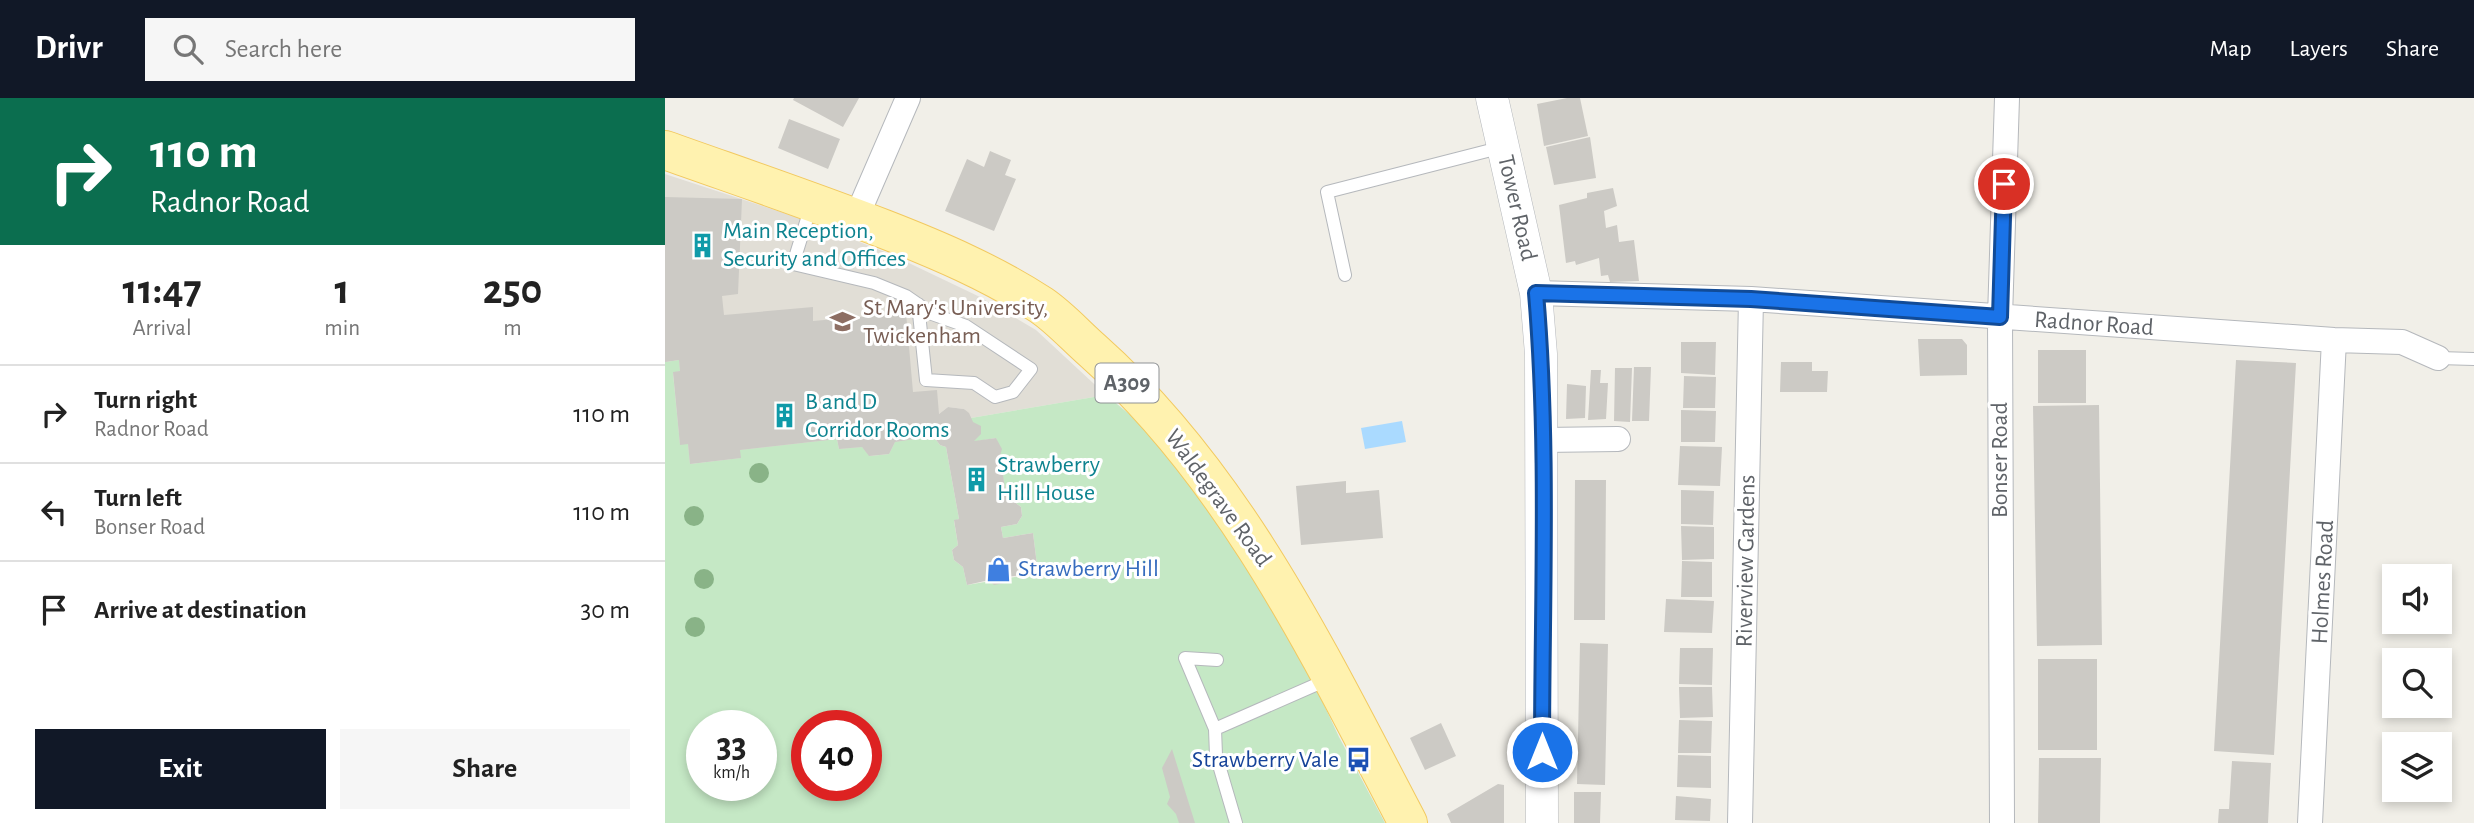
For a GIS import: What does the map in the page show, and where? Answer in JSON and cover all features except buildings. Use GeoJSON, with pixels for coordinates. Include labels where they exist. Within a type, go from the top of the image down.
{"type":"FeatureCollection","features":[{"type":"Feature","properties":{"kind":"main road","name":"Waldegrave Road"},"geometry":{"type":"LineString","coordinates":[[665,150],[954,256],[1042,306],[1106,363],[1169,430],[1220,496],[1274,575],[1333,678],[1408,823]]}},
{"type":"Feature","properties":{"kind":"street"},"geometry":{"type":"LineString","coordinates":[[856,218],[908,98]]}},
{"type":"Feature","properties":{"kind":"street","name":"Tower Road"},"geometry":{"type":"LineString","coordinates":[[1492,98],[1536,293],[1541,354],[1542,823]]}},
{"type":"Feature","properties":{"kind":"street","name":"Bonser Road"},"geometry":{"type":"LineString","coordinates":[[2002,823],[2000,317],[2007,98]]}},
{"type":"Feature","properties":{"kind":"street","name":"Radnor Road"},"geometry":{"type":"LineString","coordinates":[[1536,293],[1751,299],[2334,340],[2402,342],[2438,358]]}},
{"type":"Feature","properties":{"kind":"street","name":"Riverview Gardens"},"geometry":{"type":"LineString","coordinates":[[1740,823],[1751,299]]}},
{"type":"Feature","properties":{"kind":"street","name":"Holmes Road"},"geometry":{"type":"LineString","coordinates":[[2310,823],[2334,340]]}},
{"type":"Feature","properties":{"kind":"street"},"geometry":{"type":"LineString","coordinates":[[1543,440],[1618,439]]}},
{"type":"Feature","properties":{"kind":"lane"},"geometry":{"type":"LineString","coordinates":[[1345,275],[1327,192],[1503,147]]}},
{"type":"Feature","properties":{"kind":"lane"},"geometry":{"type":"LineString","coordinates":[[812,202],[793,264],[874,284],[906,296],[918,304],[932,314],[965,326],[1031,369],[1013,393],[995,397],[974,383],[926,380],[918,304]]}},
{"type":"Feature","properties":{"kind":"lane"},"geometry":{"type":"LineString","coordinates":[[2438,358],[2474,359]]}},
{"type":"Feature","properties":{"kind":"lane"},"geometry":{"type":"LineString","coordinates":[[1217,660],[1185,658],[1215,729],[1216,755],[1236,823]]}},
{"type":"Feature","properties":{"kind":"lane"},"geometry":{"type":"LineString","coordinates":[[1215,729],[1333,678]]}},
{"type":"Feature","properties":{"kind":"shaded area","name":"St Mary's University, Twickenham"},"geometry":{"type":"Polygon","coordinates":[[[665,174],[796,217],[890,254],[980,297],[1036,330],[1106,395],[971,418],[964,409],[948,407],[939,414],[933,427],[933,436],[917,438],[889,454],[869,456],[839,449],[837,439],[741,458],[690,464],[680,445],[673,372],[678,360],[665,362],[665,174]]]}},
{"type":"Feature","properties":{"kind":"green space"},"geometry":{"type":"Polygon","coordinates":[[[679,360],[680,371],[673,373],[680,444],[688,444],[690,464],[740,458],[740,450],[837,439],[839,449],[862,447],[870,456],[889,454],[895,442],[933,436],[940,445],[946,447],[959,519],[954,521],[958,545],[952,550],[954,560],[963,567],[967,585],[1038,573],[1033,533],[1003,538],[1001,527],[1017,524],[1022,516],[1021,507],[1013,501],[1007,501],[996,438],[966,443],[971,418],[1106,395],[1151,432],[1195,486],[1298,649],[1339,737],[1385,823],[665,823],[665,362],[679,360]]]}},
{"type":"Feature","properties":{"kind":"water"},"geometry":{"type":"Polygon","coordinates":[[[1402,421],[1406,442],[1365,449],[1361,428],[1402,421]]]}},
{"type":"Feature","properties":{"kind":"place","name":"Main Reception, Security and Offices"},"geometry":{"type":"Point","coordinates":[703,245]}},
{"type":"Feature","properties":{"kind":"place","name":"St Mary's University, Twickenham"},"geometry":{"type":"Point","coordinates":[843,322]}},
{"type":"Feature","properties":{"kind":"place","name":"B and D Corridor Rooms"},"geometry":{"type":"Point","coordinates":[785,416]}},
{"type":"Feature","properties":{"kind":"place","name":"Strawberry Hill House"},"geometry":{"type":"Point","coordinates":[977,479]}},
{"type":"Feature","properties":{"kind":"place","name":"Strawberry Hill"},"geometry":{"type":"Point","coordinates":[998,569]}},
{"type":"Feature","properties":{"kind":"place","name":"Strawberry Vale"},"geometry":{"type":"Point","coordinates":[1359,760]}},
{"type":"Feature","properties":{"kind":"route"},"geometry":{"type":"LineString","coordinates":[[1542,752],[1543,440],[1536,293],[1751,299],[2000,317],[2004,184]]}}]}
